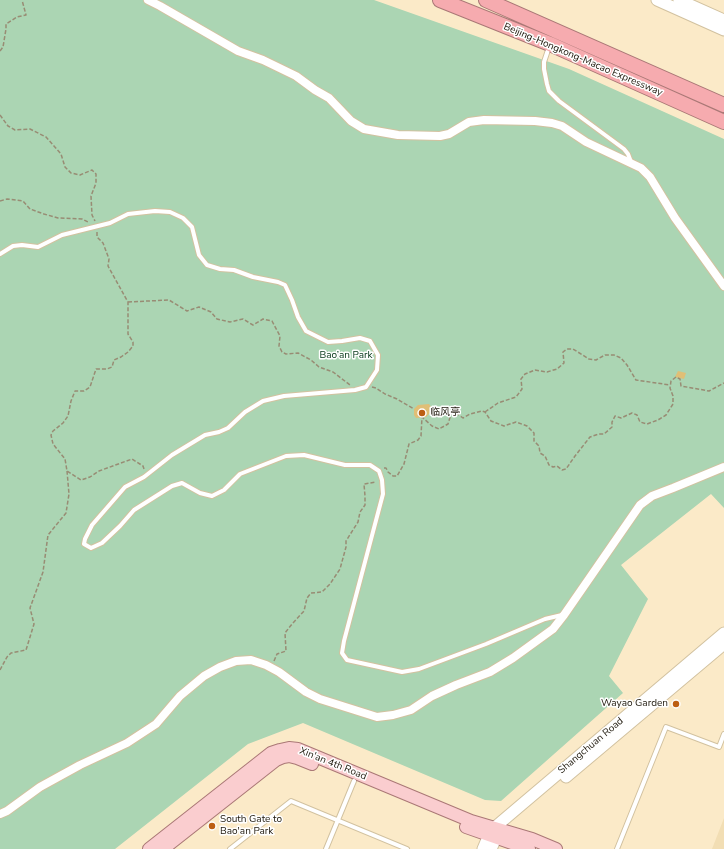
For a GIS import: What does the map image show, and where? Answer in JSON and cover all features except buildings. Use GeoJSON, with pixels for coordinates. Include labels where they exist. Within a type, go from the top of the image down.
{"type":"FeatureCollection","features":[{"type":"Feature","properties":{"kind":"highway","name":"Beijing-Hongkong-Macao Expressway"},"geometry":{"type":"LineString","coordinates":[[440,0],[550,44],[724,122]]}},
{"type":"Feature","properties":{"kind":"highway","name":"Beijing-Hongkong-Macao Expressway"},"geometry":{"type":"LineString","coordinates":[[486,0],[724,105]]}},
{"type":"Feature","properties":{"kind":"highway"},"geometry":{"type":"LineString","coordinates":[[508,0],[558,31]]}},
{"type":"Feature","properties":{"kind":"main road"},"geometry":{"type":"LineString","coordinates":[[657,0],[724,30]]}},
{"type":"Feature","properties":{"kind":"main road"},"geometry":{"type":"LineString","coordinates":[[679,0],[724,20]]}},
{"type":"Feature","properties":{"kind":"main road","name":"Shangchuan Road"},"geometry":{"type":"LineString","coordinates":[[494,836],[718,649],[724,633]]}},
{"type":"Feature","properties":{"kind":"main road","name":"Xin'an 4th Road"},"geometry":{"type":"LineString","coordinates":[[149,849],[271,753],[289,748],[298,749],[472,821],[494,836]]}},
{"type":"Feature","properties":{"kind":"main road","name":"Xin'an 4th Road"},"geometry":{"type":"LineString","coordinates":[[163,849],[276,760],[290,756],[469,828],[494,836]]}},
{"type":"Feature","properties":{"kind":"main road"},"geometry":{"type":"LineString","coordinates":[[483,849],[494,836]]}},
{"type":"Feature","properties":{"kind":"main road"},"geometry":{"type":"LineString","coordinates":[[494,836],[529,849]]}},
{"type":"Feature","properties":{"kind":"main road"},"geometry":{"type":"LineString","coordinates":[[494,836],[532,839],[556,849]]}},
{"type":"Feature","properties":{"kind":"street"},"geometry":{"type":"LineString","coordinates":[[148,0],[238,51],[263,60],[296,76],[329,98],[350,121],[364,129],[398,135],[440,136],[449,134],[469,122],[484,120],[535,121],[562,126],[586,142],[642,168],[650,177],[675,218],[724,286]]}},
{"type":"Feature","properties":{"kind":"street"},"geometry":{"type":"LineString","coordinates":[[0,814],[7,811],[40,787],[80,765],[127,743],[156,724],[180,696],[204,676],[220,667],[236,661],[251,660],[266,665],[279,672],[306,692],[320,699],[378,717],[411,710],[432,696],[490,672],[513,658],[553,629],[640,505],[652,496],[724,467]]}},
{"type":"Feature","properties":{"kind":"lane"},"geometry":{"type":"LineString","coordinates":[[550,44],[544,62],[544,69],[550,91],[559,101],[624,149],[631,162]]}},
{"type":"Feature","properties":{"kind":"lane"},"geometry":{"type":"LineString","coordinates":[[0,254],[13,246],[22,245],[38,247],[62,235],[110,223],[128,214],[155,211],[170,212],[183,218],[192,226],[199,254],[207,265],[220,269],[234,270],[253,277],[278,282],[285,285],[298,317],[306,331],[328,342],[360,338],[370,341],[378,355],[377,370],[366,387],[355,390],[284,396],[263,401],[245,412],[228,428],[219,432],[204,435],[172,455],[144,477],[125,488],[92,525],[84,544],[91,548],[102,543],[134,510],[172,486],[182,484],[200,493],[212,496],[224,490],[240,474],[286,456],[304,456],[345,466],[370,466],[379,471],[382,480],[383,494],[344,641],[342,653],[347,660],[402,672],[419,669],[486,644],[545,619],[564,615]]}},
{"type":"Feature","properties":{"kind":"lane"},"geometry":{"type":"LineString","coordinates":[[617,849],[666,727],[719,748],[724,734]]}},
{"type":"Feature","properties":{"kind":"lane"},"geometry":{"type":"LineString","coordinates":[[326,849],[354,781]]}},
{"type":"Feature","properties":{"kind":"lane"},"geometry":{"type":"LineString","coordinates":[[230,849],[291,801],[407,849]]}},
{"type":"Feature","properties":{"kind":"path"},"geometry":{"type":"LineString","coordinates":[[0,51],[6,30],[6,24],[17,17],[26,15],[22,0]]}},
{"type":"Feature","properties":{"kind":"path"},"geometry":{"type":"LineString","coordinates":[[0,115],[8,126],[15,130],[30,129],[46,138],[61,154],[66,168],[71,174],[80,175],[92,170],[96,174],[96,184],[92,196],[92,215],[97,226],[96,237],[103,243],[109,259],[108,266],[128,302],[128,334],[133,342],[133,346],[128,352],[114,360],[112,367],[107,369],[96,369],[90,387],[84,392],[75,391],[68,416],[51,435],[53,444],[65,459],[69,494],[66,513],[48,535],[43,572],[30,608],[34,624],[26,650],[11,653],[0,670]]}},
{"type":"Feature","properties":{"kind":"path"},"geometry":{"type":"LineString","coordinates":[[0,201],[7,199],[23,201],[30,209],[44,214],[58,218],[82,219],[97,226]]}},
{"type":"Feature","properties":{"kind":"path"},"geometry":{"type":"LineString","coordinates":[[128,302],[169,300],[187,311],[200,307],[211,312],[217,319],[230,322],[243,319],[253,325],[263,320],[272,321],[280,336],[279,346],[282,352],[286,354],[298,353],[304,356],[319,366],[333,372],[355,390]]}},
{"type":"Feature","properties":{"kind":"path"},"geometry":{"type":"LineString","coordinates":[[485,412],[498,403],[516,396],[522,389],[520,379],[525,374],[536,370],[547,372],[557,369],[564,363],[563,352],[567,349],[573,349],[589,359],[596,360],[605,355],[614,355],[621,358],[636,380],[671,386]]}},
{"type":"Feature","properties":{"kind":"path"},"geometry":{"type":"LineString","coordinates":[[272,668],[277,654],[286,650],[285,633],[304,611],[307,598],[311,592],[322,592],[330,584],[340,569],[346,547],[346,541],[358,522],[360,512],[365,505],[364,484],[378,481],[383,468],[386,468],[393,476],[397,476],[404,464],[409,444],[418,440],[421,436],[422,418],[432,426],[439,429],[448,424],[451,414],[456,413],[463,418],[482,410],[485,412],[490,421],[504,426],[516,422],[526,426],[534,433],[534,441],[539,446],[540,453],[545,456],[549,465],[553,467],[557,466],[562,470],[566,469],[590,437],[598,434],[604,434],[612,427],[612,422],[615,416],[621,418],[632,413],[637,415],[640,422],[646,424],[658,420],[666,415],[673,404],[673,396],[670,388],[671,381],[676,377],[680,378],[681,386],[709,391],[724,383]]}},
{"type":"Feature","properties":{"kind":"path"},"geometry":{"type":"LineString","coordinates":[[366,387],[376,388],[414,409]]}},
{"type":"Feature","properties":{"kind":"path"},"geometry":{"type":"LineString","coordinates":[[67,471],[81,480],[132,459],[144,466],[144,477]]}},
{"type":"Feature","properties":{"kind":"shaded area"},"geometry":{"type":"Polygon","coordinates":[[[724,818],[724,849],[712,849],[724,818]]]}},
{"type":"Feature","properties":{"kind":"green space","name":"Bao’an Park"},"geometry":{"type":"Polygon","coordinates":[[[0,0],[374,0],[569,69],[724,139],[724,508],[711,494],[621,565],[648,599],[609,676],[623,693],[501,801],[485,800],[303,723],[248,744],[115,849],[0,849],[0,0]]]}},
{"type":"Feature","properties":{"kind":"place","name":"临风亭"},"geometry":{"type":"Point","coordinates":[422,413]}},
{"type":"Feature","properties":{"kind":"place","name":"Wayao Garden"},"geometry":{"type":"Point","coordinates":[676,704]}},
{"type":"Feature","properties":{"kind":"place","name":"South Gate to Bao'an Park"},"geometry":{"type":"Point","coordinates":[212,826]}}]}
